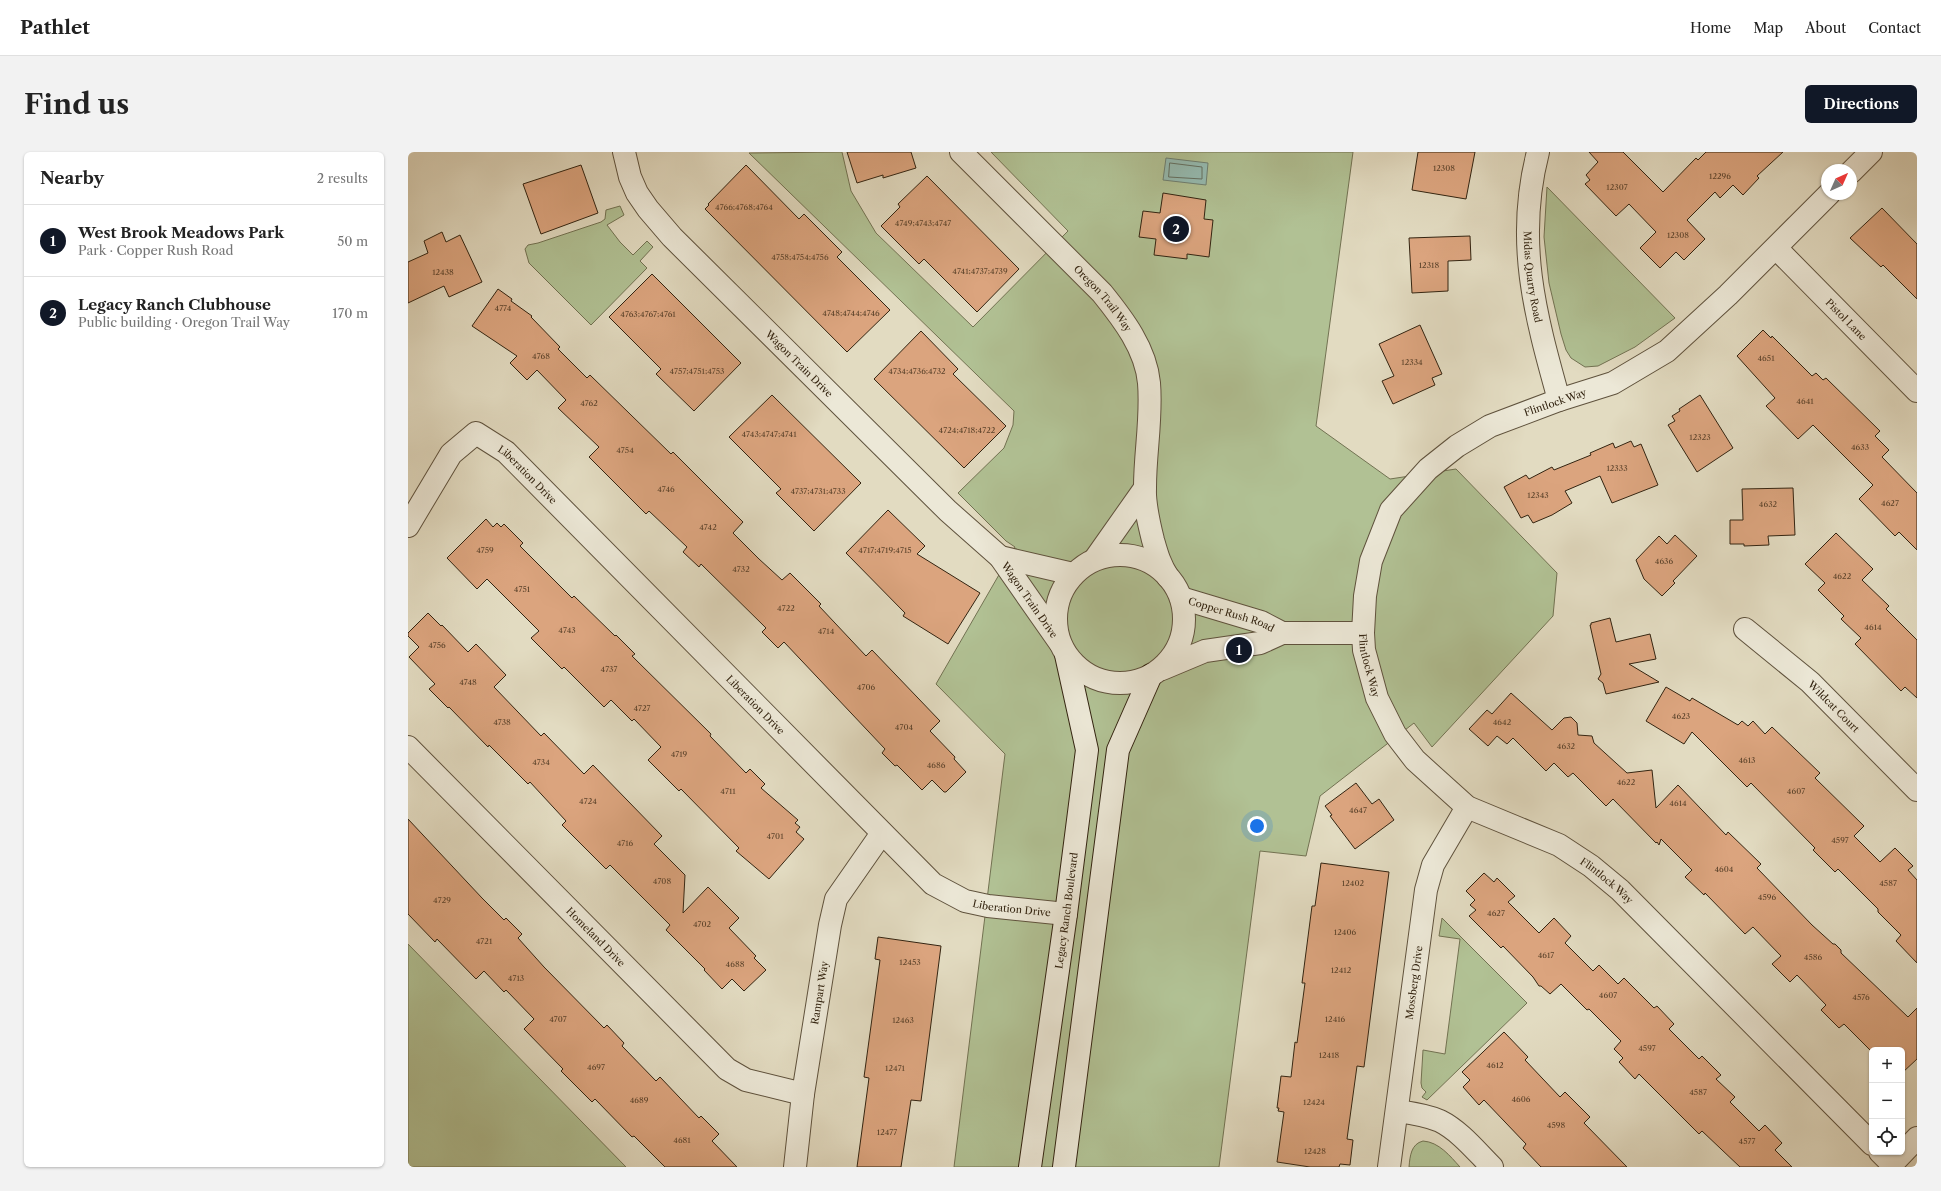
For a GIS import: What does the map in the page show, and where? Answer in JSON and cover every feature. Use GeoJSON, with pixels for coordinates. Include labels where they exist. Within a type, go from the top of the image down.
{"type":"FeatureCollection","features":[{"type":"Feature","properties":{"kind":"street","name":"Wagon Train Drive"},"geometry":{"type":"LineString","coordinates":[[624,152],[630,177],[637,193],[648,210],[672,237],[948,511],[1000,557],[1063,649]]}},
{"type":"Feature","properties":{"kind":"street","name":"Oregon Trail Way"},"geometry":{"type":"LineString","coordinates":[[961,152],[1102,293],[1120,316],[1132,335],[1142,358],[1149,382],[1149,423],[1144,488],[1151,530],[1160,567],[1168,577]]}},
{"type":"Feature","properties":{"kind":"street","name":"Midas Quarry Road"},"geometry":{"type":"LineString","coordinates":[[1538,152],[1530,188],[1527,246],[1534,300],[1559,400]]}},
{"type":"Feature","properties":{"kind":"street"},"geometry":{"type":"LineString","coordinates":[[1857,166],[1871,152]]}},
{"type":"Feature","properties":{"kind":"street","name":"Flintlock Way"},"geometry":{"type":"LineString","coordinates":[[1823,200],[1776,248],[1667,351],[1613,383],[1559,400],[1490,426],[1457,446],[1428,469],[1391,510],[1371,561],[1365,596],[1363,633],[1364,650],[1377,698],[1395,734],[1416,760],[1467,807],[1559,845],[1590,866],[1620,890],[1869,1141]]}},
{"type":"Feature","properties":{"kind":"street","name":"Pistol Lane"},"geometry":{"type":"LineString","coordinates":[[1776,248],[1917,391]]}},
{"type":"Feature","properties":{"kind":"street","name":"Liberation Drive"},"geometry":{"type":"LineString","coordinates":[[408,526],[450,454],[476,433],[506,452],[933,884],[965,901],[988,906],[1066,914]]}},
{"type":"Feature","properties":{"kind":"street"},"geometry":{"type":"LineString","coordinates":[[1144,488],[1095,559],[1073,574],[1062,589],[1056,607],[1056,625],[1063,649],[1079,669],[1096,679],[1114,683],[1133,682],[1155,673]]}},
{"type":"Feature","properties":{"kind":"street"},"geometry":{"type":"LineString","coordinates":[[1064,1167],[1118,750],[1155,673],[1173,656],[1182,638],[1184,618],[1180,598],[1168,577],[1152,564],[1134,556],[1114,555],[1095,559]]}},
{"type":"Feature","properties":{"kind":"street","name":"Wagon Train Drive"},"geometry":{"type":"LineString","coordinates":[[1000,557],[1073,574]]}},
{"type":"Feature","properties":{"kind":"street","name":"Copper Rush Road"},"geometry":{"type":"LineString","coordinates":[[1180,598],[1261,622],[1282,633]]}},
{"type":"Feature","properties":{"kind":"street","name":"Wildcat Court"},"geometry":{"type":"LineString","coordinates":[[1745,629],[1810,682],[1917,790]]}},
{"type":"Feature","properties":{"kind":"street","name":"Copper Rush Road"},"geometry":{"type":"LineString","coordinates":[[1155,673],[1205,651],[1260,643],[1282,633],[1363,633]]}},
{"type":"Feature","properties":{"kind":"street","name":"Legacy Ranch Boulevard"},"geometry":{"type":"LineString","coordinates":[[1030,1167],[1066,914],[1087,750],[1063,649]]}},
{"type":"Feature","properties":{"kind":"street","name":"Homeland Drive"},"geometry":{"type":"LineString","coordinates":[[408,747],[727,1069],[746,1080],[803,1094]]}},
{"type":"Feature","properties":{"kind":"street","name":"Mossberg Drive"},"geometry":{"type":"LineString","coordinates":[[1389,1167],[1426,890],[1433,866],[1467,807]]}},
{"type":"Feature","properties":{"kind":"street","name":"Rampart Way"},"geometry":{"type":"LineString","coordinates":[[795,1167],[803,1094],[830,925],[836,899],[882,833]]}},
{"type":"Feature","properties":{"kind":"street"},"geometry":{"type":"LineString","coordinates":[[1397,1111],[1420,1115],[1440,1121],[1454,1130],[1492,1167]]}},
{"type":"Feature","properties":{"kind":"street"},"geometry":{"type":"LineString","coordinates":[[1886,1158],[1917,1138]]}},
{"type":"Feature","properties":{"kind":"green space"},"geometry":{"type":"Polygon","coordinates":[[[842,152],[851,191],[876,233],[973,327],[1068,231],[991,152],[1353,152],[1316,426],[1390,479],[1456,469],[1557,573],[1553,616],[1432,747],[1414,723],[1320,796],[1306,856],[1260,851],[1219,1167],[954,1167],[1005,754],[936,684],[1015,547],[1006,541],[958,493],[1004,448],[1013,425],[1014,411],[749,153],[842,152]]]}},
{"type":"Feature","properties":{"kind":"green space"},"geometry":{"type":"Polygon","coordinates":[[[1547,187],[1675,318],[1635,347],[1598,366],[1585,367],[1571,358],[1566,350],[1561,334],[1549,283],[1544,237],[1547,187]]]}},
{"type":"Feature","properties":{"kind":"green space"},"geometry":{"type":"Polygon","coordinates":[[[620,206],[624,215],[607,225],[620,242],[633,255],[647,241],[653,247],[640,261],[647,268],[591,325],[529,263],[525,249],[528,245],[601,222],[605,219],[606,210],[620,206]]]}},
{"type":"Feature","properties":{"kind":"green space"},"geometry":{"type":"Polygon","coordinates":[[[1442,918],[1527,1003],[1427,1100],[1422,1097],[1426,1092],[1422,1088],[1421,1083],[1423,1050],[1445,1054],[1460,939],[1439,936],[1442,918]]]}},
{"type":"Feature","properties":{"kind":"green space"},"geometry":{"type":"Polygon","coordinates":[[[408,944],[626,1167],[408,1167],[408,944]]]}},
{"type":"Feature","properties":{"kind":"green space"},"geometry":{"type":"Polygon","coordinates":[[[1423,1141],[1439,1147],[1460,1167],[1409,1167],[1412,1151],[1416,1145],[1423,1141]]]}},
{"type":"Feature","properties":{"kind":"water"},"geometry":{"type":"Polygon","coordinates":[[[1166,158],[1208,163],[1206,185],[1163,180],[1166,158]]]}},
{"type":"Feature","properties":{"kind":"building"},"geometry":{"type":"Polygon","coordinates":[[[847,152],[911,152],[916,168],[883,178],[883,175],[857,183],[847,152]]]}},
{"type":"Feature","properties":{"kind":"building"},"geometry":{"type":"Polygon","coordinates":[[[1418,152],[1475,152],[1466,199],[1412,190],[1418,152]]]}},
{"type":"Feature","properties":{"kind":"building"},"geometry":{"type":"Polygon","coordinates":[[[1589,152],[1623,152],[1663,192],[1696,158],[1698,160],[1706,152],[1783,152],[1757,176],[1759,178],[1743,195],[1733,185],[1720,198],[1715,192],[1687,220],[1705,239],[1684,260],[1676,252],[1660,268],[1640,248],[1656,232],[1629,204],[1616,216],[1585,184],[1590,180],[1586,175],[1598,162],[1589,152]]]}},
{"type":"Feature","properties":{"kind":"building"},"geometry":{"type":"Polygon","coordinates":[[[581,165],[598,213],[541,234],[523,184],[581,165]]]}},
{"type":"Feature","properties":{"kind":"building"},"geometry":{"type":"Polygon","coordinates":[[[746,165],[799,219],[804,214],[842,252],[837,257],[890,310],[847,352],[705,209],[709,205],[708,204],[746,165]]]}},
{"type":"Feature","properties":{"kind":"building"},"geometry":{"type":"Polygon","coordinates":[[[927,176],[1019,269],[977,312],[924,259],[919,264],[881,226],[900,207],[898,204],[927,176]]]}},
{"type":"Feature","properties":{"kind":"building"},"geometry":{"type":"Polygon","coordinates":[[[1163,193],[1206,200],[1204,219],[1213,220],[1209,257],[1187,254],[1187,259],[1154,255],[1156,239],[1139,237],[1143,211],[1160,213],[1163,193]]]}},
{"type":"Feature","properties":{"kind":"building"},"geometry":{"type":"Polygon","coordinates":[[[1882,208],[1917,244],[1917,299],[1883,265],[1881,267],[1850,238],[1882,208]]]}},
{"type":"Feature","properties":{"kind":"building"},"geometry":{"type":"Polygon","coordinates":[[[442,232],[446,242],[460,235],[482,282],[449,297],[444,286],[408,303],[408,262],[428,253],[424,241],[442,232]]]}},
{"type":"Feature","properties":{"kind":"building"},"geometry":{"type":"Polygon","coordinates":[[[1470,236],[1471,260],[1448,261],[1448,291],[1412,293],[1409,238],[1470,236]]]}},
{"type":"Feature","properties":{"kind":"building"},"geometry":{"type":"Polygon","coordinates":[[[652,274],[741,363],[694,411],[656,374],[661,369],[609,317],[652,274]]]}},
{"type":"Feature","properties":{"kind":"building"},"geometry":{"type":"Polygon","coordinates":[[[498,289],[512,299],[511,301],[532,316],[531,317],[560,347],[558,349],[587,378],[590,375],[671,454],[673,452],[743,522],[733,533],[759,559],[782,580],[790,573],[821,604],[819,606],[866,656],[872,650],[940,721],[930,731],[955,757],[954,759],[966,772],[946,792],[944,792],[932,780],[922,790],[897,765],[895,766],[882,753],[885,749],[784,642],[778,648],[762,632],[766,628],[701,564],[699,567],[683,552],[687,547],[649,511],[646,514],[589,457],[599,447],[558,408],[566,400],[537,370],[527,380],[510,363],[517,356],[472,326],[498,289]]]}},
{"type":"Feature","properties":{"kind":"building"},"geometry":{"type":"Polygon","coordinates":[[[1420,325],[1442,374],[1432,378],[1435,385],[1393,404],[1382,381],[1394,376],[1379,344],[1420,325]]]}},
{"type":"Feature","properties":{"kind":"building"},"geometry":{"type":"Polygon","coordinates":[[[1763,330],[1771,338],[1772,336],[1812,376],[1816,373],[1823,380],[1826,378],[1880,431],[1875,436],[1889,450],[1882,457],[1917,493],[1917,550],[1899,532],[1895,536],[1859,499],[1873,485],[1813,425],[1798,439],[1766,406],[1775,398],[1737,356],[1763,330]]]}},
{"type":"Feature","properties":{"kind":"building"},"geometry":{"type":"Polygon","coordinates":[[[921,331],[958,369],[953,374],[1006,426],[964,468],[874,379],[921,331]]]}},
{"type":"Feature","properties":{"kind":"building"},"geometry":{"type":"Polygon","coordinates":[[[772,395],[861,483],[814,531],[776,493],[781,489],[729,437],[772,395]]]}},
{"type":"Feature","properties":{"kind":"building"},"geometry":{"type":"Polygon","coordinates":[[[1700,395],[1733,448],[1697,472],[1668,425],[1675,421],[1672,416],[1680,411],[1679,409],[1700,395]]]}},
{"type":"Feature","properties":{"kind":"building"},"geometry":{"type":"Polygon","coordinates":[[[1631,441],[1634,447],[1641,444],[1658,485],[1612,503],[1600,476],[1565,491],[1572,503],[1552,515],[1533,523],[1528,515],[1521,518],[1504,487],[1526,475],[1529,479],[1552,467],[1554,470],[1591,455],[1590,453],[1613,443],[1615,448],[1631,441]]]}},
{"type":"Feature","properties":{"kind":"building"},"geometry":{"type":"Polygon","coordinates":[[[1793,488],[1795,535],[1768,536],[1769,545],[1744,546],[1744,544],[1730,544],[1730,520],[1743,520],[1742,489],[1793,488]]]}},
{"type":"Feature","properties":{"kind":"building"},"geometry":{"type":"Polygon","coordinates":[[[888,510],[925,546],[917,554],[980,593],[948,644],[903,616],[905,613],[846,553],[888,510]]]}},
{"type":"Feature","properties":{"kind":"building"},"geometry":{"type":"Polygon","coordinates":[[[486,519],[493,527],[497,523],[501,527],[504,524],[523,543],[520,546],[572,598],[574,596],[615,636],[616,635],[635,654],[632,656],[711,734],[710,736],[746,773],[750,769],[765,784],[761,788],[798,820],[795,823],[800,827],[796,832],[804,839],[769,879],[736,851],[739,848],[681,789],[679,791],[648,760],[661,747],[634,719],[632,721],[611,700],[604,707],[564,667],[562,669],[531,638],[539,631],[487,579],[477,589],[447,558],[486,519]]]}},
{"type":"Feature","properties":{"kind":"building"},"geometry":{"type":"Polygon","coordinates":[[[1836,533],[1873,569],[1862,580],[1889,606],[1886,609],[1917,640],[1917,698],[1905,687],[1901,691],[1855,644],[1861,638],[1841,619],[1844,616],[1818,590],[1825,583],[1805,564],[1836,533]]]}},
{"type":"Feature","properties":{"kind":"building"},"geometry":{"type":"Polygon","coordinates":[[[1675,535],[1697,556],[1673,581],[1675,583],[1662,596],[1644,579],[1636,560],[1659,536],[1667,544],[1675,535]]]}},
{"type":"Feature","properties":{"kind":"building"},"geometry":{"type":"Polygon","coordinates":[[[428,613],[468,652],[476,644],[506,675],[494,687],[541,736],[544,733],[584,774],[593,765],[662,836],[654,844],[685,875],[683,913],[708,887],[739,918],[729,928],[756,956],[754,958],[766,970],[744,991],[732,979],[722,989],[704,970],[705,969],[666,930],[670,925],[610,865],[606,869],[562,825],[566,821],[530,782],[528,784],[429,689],[435,684],[409,657],[419,647],[408,636],[408,633],[428,613]]]}},
{"type":"Feature","properties":{"kind":"building"},"geometry":{"type":"Polygon","coordinates":[[[1610,618],[1616,642],[1650,634],[1656,659],[1629,664],[1659,682],[1606,694],[1603,683],[1598,679],[1601,674],[1590,625],[1591,623],[1610,618]]]}},
{"type":"Feature","properties":{"kind":"building"},"geometry":{"type":"Polygon","coordinates":[[[1666,687],[1690,701],[1692,698],[1738,725],[1742,721],[1748,726],[1753,721],[1765,734],[1772,727],[1820,773],[1815,778],[1864,826],[1854,836],[1880,862],[1895,848],[1913,866],[1908,870],[1917,880],[1917,963],[1896,941],[1901,935],[1878,912],[1878,909],[1838,869],[1835,872],[1813,850],[1815,848],[1751,783],[1747,787],[1692,732],[1684,744],[1646,721],[1666,687]]]}},
{"type":"Feature","properties":{"kind":"building"},"geometry":{"type":"Polygon","coordinates":[[[1511,693],[1552,730],[1564,718],[1571,717],[1577,723],[1578,735],[1592,736],[1594,743],[1627,773],[1652,770],[1656,808],[1678,785],[1726,835],[1728,832],[1761,864],[1757,868],[1812,925],[1833,944],[1835,944],[1841,950],[1841,953],[1908,1017],[1917,1008],[1917,1059],[1905,1070],[1905,1047],[1869,1047],[1869,1049],[1844,1024],[1839,1028],[1821,1010],[1826,1005],[1797,975],[1790,982],[1772,964],[1781,956],[1753,927],[1745,934],[1705,893],[1704,895],[1685,877],[1692,870],[1661,839],[1659,845],[1657,842],[1656,843],[1613,799],[1606,806],[1573,773],[1568,777],[1554,763],[1546,771],[1513,738],[1507,744],[1497,736],[1488,746],[1469,729],[1487,710],[1492,714],[1511,693]]]}},
{"type":"Feature","properties":{"kind":"building"},"geometry":{"type":"Polygon","coordinates":[[[1356,783],[1372,804],[1379,799],[1394,820],[1355,849],[1330,816],[1332,815],[1325,806],[1356,783]]]}},
{"type":"Feature","properties":{"kind":"building"},"geometry":{"type":"Polygon","coordinates":[[[408,819],[482,898],[504,920],[506,918],[522,934],[518,938],[544,967],[604,1028],[607,1025],[624,1043],[622,1046],[656,1081],[660,1077],[699,1118],[701,1116],[719,1134],[712,1141],[737,1167],[665,1167],[634,1136],[632,1137],[595,1099],[592,1102],[561,1071],[563,1069],[524,1029],[534,1019],[506,990],[504,992],[484,971],[476,979],[437,939],[435,942],[408,914],[408,819]]]}},
{"type":"Feature","properties":{"kind":"building"},"geometry":{"type":"Polygon","coordinates":[[[1321,863],[1389,872],[1364,1067],[1357,1066],[1347,1139],[1353,1140],[1350,1165],[1340,1164],[1339,1167],[1310,1167],[1277,1162],[1284,1112],[1278,1111],[1279,1108],[1277,1108],[1281,1076],[1291,1077],[1305,983],[1302,983],[1312,906],[1315,906],[1321,863]]]}},
{"type":"Feature","properties":{"kind":"building"},"geometry":{"type":"Polygon","coordinates":[[[1484,873],[1494,882],[1497,878],[1515,896],[1508,902],[1539,933],[1554,918],[1571,936],[1565,943],[1593,971],[1599,965],[1618,984],[1624,978],[1654,1008],[1657,1006],[1674,1024],[1669,1029],[1699,1059],[1702,1056],[1721,1075],[1716,1079],[1735,1097],[1730,1102],[1759,1131],[1765,1125],[1782,1143],[1775,1150],[1792,1167],[1740,1167],[1702,1131],[1699,1134],[1639,1074],[1635,1079],[1619,1062],[1623,1058],[1614,1049],[1621,1041],[1589,1009],[1587,1010],[1561,984],[1550,994],[1539,986],[1533,977],[1503,946],[1501,948],[1469,916],[1476,910],[1470,905],[1475,900],[1466,891],[1484,873]]]}},
{"type":"Feature","properties":{"kind":"building"},"geometry":{"type":"Polygon","coordinates":[[[878,937],[941,946],[921,1101],[911,1100],[901,1167],[857,1167],[869,1078],[864,1077],[880,960],[875,959],[878,937]]]}},
{"type":"Feature","properties":{"kind":"building"},"geometry":{"type":"Polygon","coordinates":[[[1504,1032],[1528,1057],[1525,1060],[1560,1097],[1565,1092],[1590,1117],[1584,1123],[1627,1167],[1541,1167],[1523,1148],[1526,1144],[1484,1100],[1479,1105],[1463,1087],[1470,1080],[1462,1072],[1504,1032]]]}},
{"type":"Feature","properties":{"kind":"place","name":"Legacy Ranch Clubhouse"},"geometry":{"type":"Point","coordinates":[1176,229]}},
{"type":"Feature","properties":{"kind":"place","name":"West Brook Meadows Park"},"geometry":{"type":"Point","coordinates":[1239,650]}}]}
